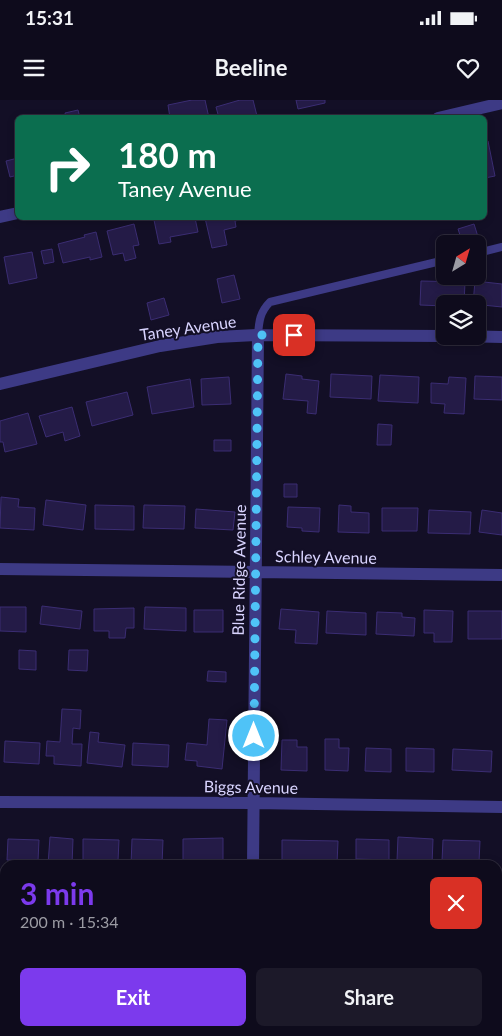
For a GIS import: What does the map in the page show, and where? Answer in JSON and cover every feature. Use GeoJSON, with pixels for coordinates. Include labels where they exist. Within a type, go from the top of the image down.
{"type":"FeatureCollection","features":[{"type":"Feature","properties":{"kind":"street"},"geometry":{"type":"LineString","coordinates":[[451,115],[502,103]]}},
{"type":"Feature","properties":{"kind":"street"},"geometry":{"type":"LineString","coordinates":[[0,217],[15,214]]}},
{"type":"Feature","properties":{"kind":"street","name":"Taney Avenue"},"geometry":{"type":"LineString","coordinates":[[0,384],[160,346],[217,337],[258,335],[436,336]]}},
{"type":"Feature","properties":{"kind":"street","name":"Blue Ridge Avenue"},"geometry":{"type":"LineString","coordinates":[[253,860],[258,335]]}},
{"type":"Feature","properties":{"kind":"street"},"geometry":{"type":"LineString","coordinates":[[486,337],[502,337]]}},
{"type":"Feature","properties":{"kind":"street","name":"Schley Avenue"},"geometry":{"type":"LineString","coordinates":[[0,569],[502,575]]}},
{"type":"Feature","properties":{"kind":"street","name":"Biggs Avenue"},"geometry":{"type":"LineString","coordinates":[[0,802],[254,802],[502,807]]}},
{"type":"Feature","properties":{"kind":"lane"},"geometry":{"type":"LineString","coordinates":[[486,251],[502,247]]}},
{"type":"Feature","properties":{"kind":"lane"},"geometry":{"type":"LineString","coordinates":[[258,335],[259,319],[270,302],[436,262]]}},
{"type":"Feature","properties":{"kind":"building"},"geometry":{"type":"Polygon","coordinates":[[[192,100],[205,100],[208,115],[170,115],[168,105],[192,100]]]}},
{"type":"Feature","properties":{"kind":"building"},"geometry":{"type":"Polygon","coordinates":[[[240,100],[253,100],[257,115],[218,115],[216,107],[240,100]]]}},
{"type":"Feature","properties":{"kind":"building"},"geometry":{"type":"Polygon","coordinates":[[[296,100],[325,100],[325,103],[298,109],[296,100]]]}},
{"type":"Feature","properties":{"kind":"building"},"geometry":{"type":"Polygon","coordinates":[[[78,110],[79,115],[65,115],[65,113],[78,110]]]}},
{"type":"Feature","properties":{"kind":"building"},"geometry":{"type":"Polygon","coordinates":[[[487,141],[495,176],[487,178],[487,141]]]}},
{"type":"Feature","properties":{"kind":"building"},"geometry":{"type":"Polygon","coordinates":[[[15,159],[15,176],[10,177],[6,161],[15,159]]]}},
{"type":"Feature","properties":{"kind":"building"},"geometry":{"type":"Polygon","coordinates":[[[154,220],[195,220],[198,232],[170,237],[171,242],[159,244],[154,220]]]}},
{"type":"Feature","properties":{"kind":"building"},"geometry":{"type":"Polygon","coordinates":[[[205,220],[240,220],[235,221],[236,227],[224,230],[227,245],[212,248],[205,220]]]}},
{"type":"Feature","properties":{"kind":"building"},"geometry":{"type":"Polygon","coordinates":[[[134,224],[139,245],[133,246],[136,258],[125,261],[123,253],[113,255],[107,231],[134,224]]]}},
{"type":"Feature","properties":{"kind":"building"},"geometry":{"type":"Polygon","coordinates":[[[474,224],[477,235],[460,235],[458,229],[474,224]]]}},
{"type":"Feature","properties":{"kind":"building"},"geometry":{"type":"Polygon","coordinates":[[[96,232],[102,257],[90,260],[90,257],[63,263],[58,244],[96,232]]]}},
{"type":"Feature","properties":{"kind":"building"},"geometry":{"type":"Polygon","coordinates":[[[52,249],[54,262],[44,264],[41,251],[52,249]]]}},
{"type":"Feature","properties":{"kind":"building"},"geometry":{"type":"Polygon","coordinates":[[[32,252],[37,278],[9,284],[4,257],[32,252]]]}},
{"type":"Feature","properties":{"kind":"building"},"geometry":{"type":"Polygon","coordinates":[[[234,275],[240,299],[222,303],[217,279],[234,275]]]}},
{"type":"Feature","properties":{"kind":"building"},"geometry":{"type":"Polygon","coordinates":[[[421,281],[436,281],[436,285],[465,285],[464,295],[436,295],[436,306],[420,305],[421,281]]]}},
{"type":"Feature","properties":{"kind":"building"},"geometry":{"type":"Polygon","coordinates":[[[486,282],[502,284],[502,307],[486,305],[486,295],[474,295],[475,285],[486,285],[486,282]]]}},
{"type":"Feature","properties":{"kind":"building"},"geometry":{"type":"Polygon","coordinates":[[[164,298],[169,315],[151,320],[147,303],[164,298]]]}},
{"type":"Feature","properties":{"kind":"building"},"geometry":{"type":"Polygon","coordinates":[[[286,374],[302,376],[302,379],[319,381],[316,414],[307,413],[308,401],[283,399],[286,374]]]}},
{"type":"Feature","properties":{"kind":"building"},"geometry":{"type":"Polygon","coordinates":[[[331,374],[372,376],[371,399],[330,397],[331,374]]]}},
{"type":"Feature","properties":{"kind":"building"},"geometry":{"type":"Polygon","coordinates":[[[380,375],[419,377],[418,403],[378,401],[380,375]]]}},
{"type":"Feature","properties":{"kind":"building"},"geometry":{"type":"Polygon","coordinates":[[[475,376],[502,377],[502,400],[474,399],[475,376]]]}},
{"type":"Feature","properties":{"kind":"building"},"geometry":{"type":"Polygon","coordinates":[[[229,377],[231,404],[202,405],[201,379],[229,377]]]}},
{"type":"Feature","properties":{"kind":"building"},"geometry":{"type":"Polygon","coordinates":[[[449,377],[466,378],[464,414],[444,413],[445,404],[431,403],[431,383],[448,384],[449,377]]]}},
{"type":"Feature","properties":{"kind":"building"},"geometry":{"type":"Polygon","coordinates":[[[190,379],[194,407],[152,414],[147,387],[190,379]]]}},
{"type":"Feature","properties":{"kind":"building"},"geometry":{"type":"Polygon","coordinates":[[[127,392],[133,415],[92,426],[86,402],[127,392]]]}},
{"type":"Feature","properties":{"kind":"building"},"geometry":{"type":"Polygon","coordinates":[[[72,407],[80,436],[65,441],[63,432],[46,437],[39,416],[72,407]]]}},
{"type":"Feature","properties":{"kind":"building"},"geometry":{"type":"Polygon","coordinates":[[[28,413],[37,444],[5,452],[3,442],[0,442],[0,421],[28,413]]]}},
{"type":"Feature","properties":{"kind":"building"},"geometry":{"type":"Polygon","coordinates":[[[378,424],[392,425],[391,445],[377,445],[378,424]]]}},
{"type":"Feature","properties":{"kind":"building"},"geometry":{"type":"Polygon","coordinates":[[[214,440],[231,440],[231,451],[214,451],[214,440]]]}},
{"type":"Feature","properties":{"kind":"building"},"geometry":{"type":"Polygon","coordinates":[[[284,484],[297,484],[297,497],[284,497],[284,484]]]}},
{"type":"Feature","properties":{"kind":"building"},"geometry":{"type":"Polygon","coordinates":[[[1,497],[19,499],[18,507],[35,508],[34,530],[0,528],[1,497]]]}},
{"type":"Feature","properties":{"kind":"building"},"geometry":{"type":"Polygon","coordinates":[[[46,500],[86,505],[83,530],[43,525],[46,500]]]}},
{"type":"Feature","properties":{"kind":"building"},"geometry":{"type":"Polygon","coordinates":[[[95,505],[134,506],[134,530],[95,529],[95,505]]]}},
{"type":"Feature","properties":{"kind":"building"},"geometry":{"type":"Polygon","coordinates":[[[144,505],[185,506],[184,529],[143,528],[144,505]]]}},
{"type":"Feature","properties":{"kind":"building"},"geometry":{"type":"Polygon","coordinates":[[[339,505],[351,506],[351,512],[369,513],[369,533],[338,532],[339,505]]]}},
{"type":"Feature","properties":{"kind":"building"},"geometry":{"type":"Polygon","coordinates":[[[288,507],[320,508],[319,532],[302,531],[302,528],[287,527],[288,507]]]}},
{"type":"Feature","properties":{"kind":"building"},"geometry":{"type":"Polygon","coordinates":[[[382,508],[418,508],[417,531],[382,531],[382,508]]]}},
{"type":"Feature","properties":{"kind":"building"},"geometry":{"type":"Polygon","coordinates":[[[196,509],[235,512],[233,530],[195,528],[196,509]]]}},
{"type":"Feature","properties":{"kind":"building"},"geometry":{"type":"Polygon","coordinates":[[[429,510],[471,512],[470,534],[428,533],[429,510]]]}},
{"type":"Feature","properties":{"kind":"building"},"geometry":{"type":"Polygon","coordinates":[[[482,510],[502,513],[502,535],[479,532],[482,510]]]}},
{"type":"Feature","properties":{"kind":"building"},"geometry":{"type":"Polygon","coordinates":[[[42,606],[82,611],[80,629],[40,624],[42,606]]]}},
{"type":"Feature","properties":{"kind":"building"},"geometry":{"type":"Polygon","coordinates":[[[0,607],[26,607],[26,632],[0,631],[0,607]]]}},
{"type":"Feature","properties":{"kind":"building"},"geometry":{"type":"Polygon","coordinates":[[[145,607],[186,608],[186,631],[144,629],[145,607]]]}},
{"type":"Feature","properties":{"kind":"building"},"geometry":{"type":"Polygon","coordinates":[[[134,608],[134,628],[126,628],[125,638],[109,638],[109,631],[94,631],[94,609],[134,608]]]}},
{"type":"Feature","properties":{"kind":"building"},"geometry":{"type":"Polygon","coordinates":[[[281,609],[319,612],[317,644],[295,643],[296,630],[279,629],[281,609]]]}},
{"type":"Feature","properties":{"kind":"building"},"geometry":{"type":"Polygon","coordinates":[[[194,610],[223,610],[223,632],[194,632],[194,610]]]}},
{"type":"Feature","properties":{"kind":"building"},"geometry":{"type":"Polygon","coordinates":[[[424,610],[453,611],[452,642],[434,642],[434,633],[424,633],[424,610]]]}},
{"type":"Feature","properties":{"kind":"building"},"geometry":{"type":"Polygon","coordinates":[[[327,611],[366,613],[366,635],[326,633],[327,611]]]}},
{"type":"Feature","properties":{"kind":"building"},"geometry":{"type":"Polygon","coordinates":[[[468,611],[502,611],[502,639],[468,639],[468,611]]]}},
{"type":"Feature","properties":{"kind":"building"},"geometry":{"type":"Polygon","coordinates":[[[377,612],[402,613],[402,617],[415,618],[414,636],[376,634],[377,612]]]}},
{"type":"Feature","properties":{"kind":"building"},"geometry":{"type":"Polygon","coordinates":[[[19,650],[36,651],[36,670],[19,669],[19,650]]]}},
{"type":"Feature","properties":{"kind":"building"},"geometry":{"type":"Polygon","coordinates":[[[69,650],[88,650],[87,671],[68,670],[69,650]]]}},
{"type":"Feature","properties":{"kind":"building"},"geometry":{"type":"Polygon","coordinates":[[[208,671],[226,672],[226,682],[207,681],[208,671]]]}},
{"type":"Feature","properties":{"kind":"building"},"geometry":{"type":"Polygon","coordinates":[[[62,709],[81,710],[80,729],[73,728],[72,744],[82,744],[81,766],[54,764],[54,756],[46,756],[47,741],[60,742],[62,709]]]}},
{"type":"Feature","properties":{"kind":"building"},"geometry":{"type":"Polygon","coordinates":[[[209,719],[227,720],[222,769],[197,766],[197,761],[185,760],[187,743],[207,745],[209,719]]]}},
{"type":"Feature","properties":{"kind":"building"},"geometry":{"type":"Polygon","coordinates":[[[90,732],[99,733],[98,742],[125,745],[122,767],[87,763],[90,732]]]}},
{"type":"Feature","properties":{"kind":"building"},"geometry":{"type":"Polygon","coordinates":[[[325,739],[339,739],[339,748],[349,748],[348,771],[325,770],[325,739]]]}},
{"type":"Feature","properties":{"kind":"building"},"geometry":{"type":"Polygon","coordinates":[[[282,740],[297,740],[297,747],[307,747],[307,771],[281,770],[282,740]]]}},
{"type":"Feature","properties":{"kind":"building"},"geometry":{"type":"Polygon","coordinates":[[[5,741],[40,743],[39,764],[4,762],[5,741]]]}},
{"type":"Feature","properties":{"kind":"building"},"geometry":{"type":"Polygon","coordinates":[[[133,743],[169,745],[168,767],[132,765],[133,743]]]}},
{"type":"Feature","properties":{"kind":"building"},"geometry":{"type":"Polygon","coordinates":[[[366,748],[391,749],[391,772],[365,771],[366,748]]]}},
{"type":"Feature","properties":{"kind":"building"},"geometry":{"type":"Polygon","coordinates":[[[406,748],[434,749],[434,772],[406,771],[406,748]]]}},
{"type":"Feature","properties":{"kind":"building"},"geometry":{"type":"Polygon","coordinates":[[[453,749],[492,751],[491,772],[452,770],[453,749]]]}},
{"type":"Feature","properties":{"kind":"building"},"geometry":{"type":"Polygon","coordinates":[[[50,837],[73,839],[72,860],[48,860],[50,837]]]}},
{"type":"Feature","properties":{"kind":"building"},"geometry":{"type":"Polygon","coordinates":[[[398,837],[433,839],[432,860],[397,860],[398,837]]]}},
{"type":"Feature","properties":{"kind":"building"},"geometry":{"type":"Polygon","coordinates":[[[223,838],[223,860],[183,860],[183,839],[223,838]]]}},
{"type":"Feature","properties":{"kind":"building"},"geometry":{"type":"Polygon","coordinates":[[[8,839],[39,840],[38,860],[7,860],[8,839]]]}},
{"type":"Feature","properties":{"kind":"building"},"geometry":{"type":"Polygon","coordinates":[[[83,839],[119,840],[118,860],[83,860],[83,839]]]}},
{"type":"Feature","properties":{"kind":"building"},"geometry":{"type":"Polygon","coordinates":[[[132,839],[163,840],[162,860],[131,860],[132,839]]]}},
{"type":"Feature","properties":{"kind":"building"},"geometry":{"type":"Polygon","coordinates":[[[356,839],[389,840],[389,860],[356,859],[356,839]]]}},
{"type":"Feature","properties":{"kind":"building"},"geometry":{"type":"Polygon","coordinates":[[[282,840],[338,841],[337,860],[282,860],[282,840]]]}},
{"type":"Feature","properties":{"kind":"building"},"geometry":{"type":"Polygon","coordinates":[[[443,840],[480,841],[479,860],[442,860],[443,840]]]}},
{"type":"Feature","properties":{"kind":"route"},"geometry":{"type":"LineString","coordinates":[[254,736],[258,335],[294,335]]}}]}
